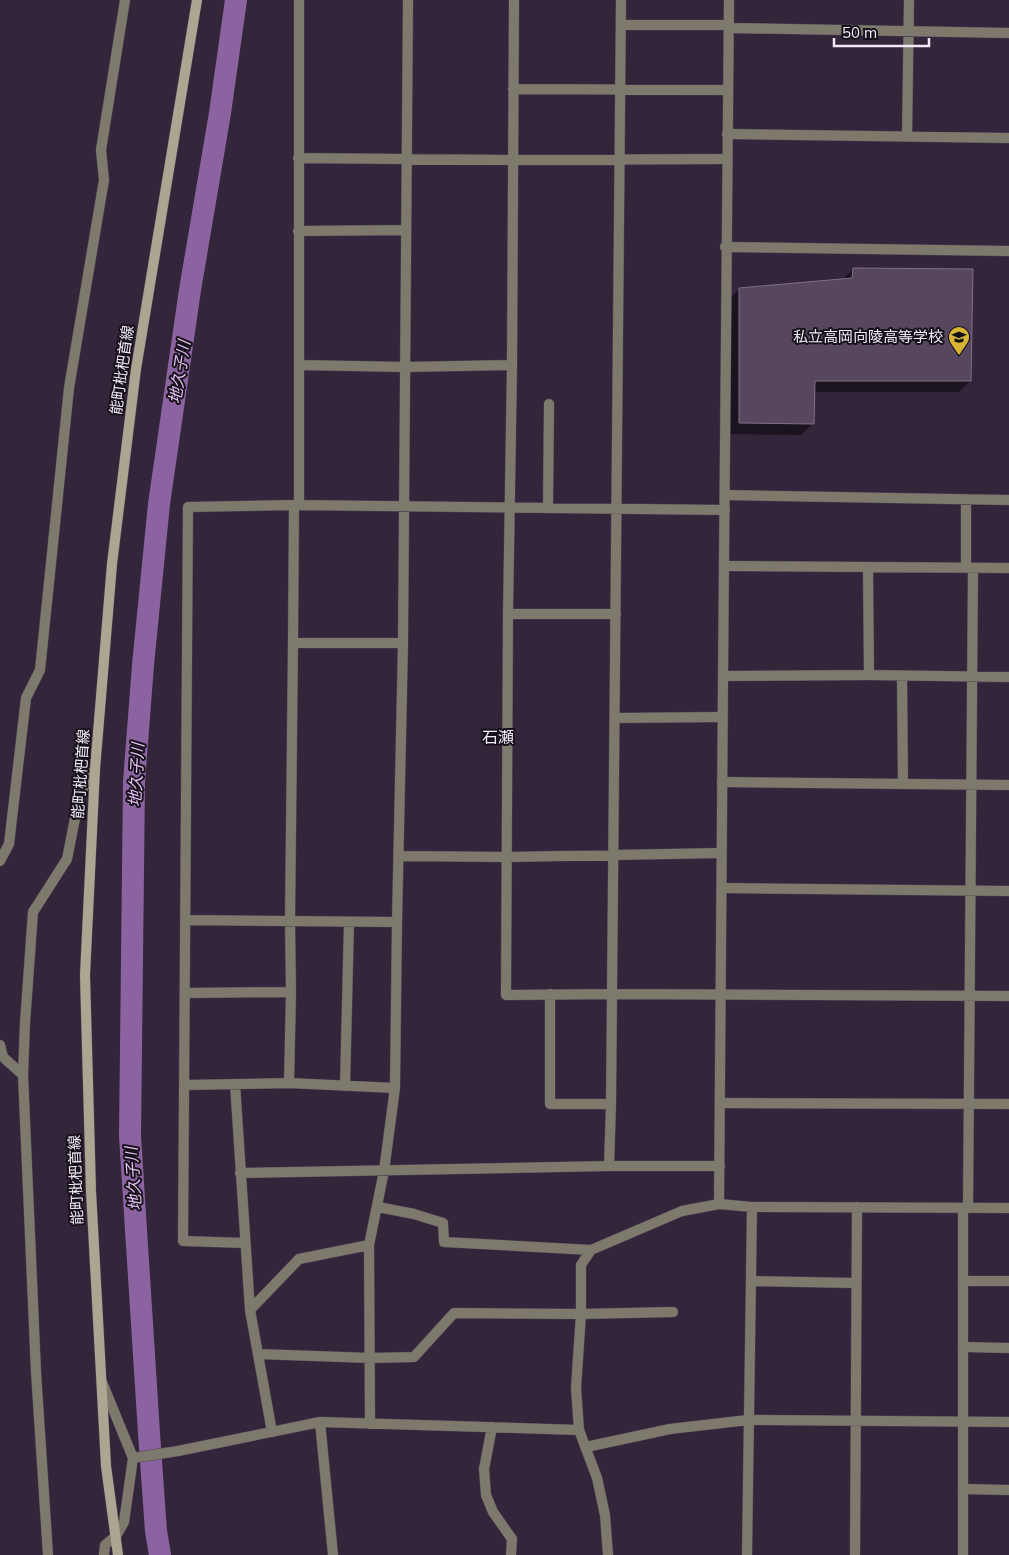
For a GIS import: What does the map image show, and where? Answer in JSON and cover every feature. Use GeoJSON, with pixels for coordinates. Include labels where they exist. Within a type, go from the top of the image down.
{"type":"FeatureCollection","features":[{"type":"Feature","properties":{"kind":"main road","name":"能町枇杷首線"},"geometry":{"type":"LineString","coordinates":[[118,1555],[106,1466],[91,1191],[85,975],[95,769],[112,564],[136,369],[197,0]]}},
{"type":"Feature","properties":{"kind":"street"},"geometry":{"type":"LineString","coordinates":[[0,861],[10,844],[26,698],[40,670],[69,388],[104,180],[101,150],[125,0]]}},
{"type":"Feature","properties":{"kind":"street"},"geometry":{"type":"LineString","coordinates":[[289,1083],[293,643],[297,505],[299,0]]}},
{"type":"Feature","properties":{"kind":"street"},"geometry":{"type":"LineString","coordinates":[[370,1424],[370,1245],[384,1171],[395,1088],[403,643],[408,0]]}},
{"type":"Feature","properties":{"kind":"street"},"geometry":{"type":"LineString","coordinates":[[514,0],[506,995],[1009,996]]}},
{"type":"Feature","properties":{"kind":"street"},"geometry":{"type":"LineString","coordinates":[[609,1166],[612,1104],[621,0]]}},
{"type":"Feature","properties":{"kind":"street"},"geometry":{"type":"LineString","coordinates":[[719,1204],[722,717],[726,495],[725,247],[729,0]]}},
{"type":"Feature","properties":{"kind":"street"},"geometry":{"type":"LineString","coordinates":[[908,137],[909,0]]}},
{"type":"Feature","properties":{"kind":"street"},"geometry":{"type":"LineString","coordinates":[[620,24],[1009,33]]}},
{"type":"Feature","properties":{"kind":"street"},"geometry":{"type":"LineString","coordinates":[[513,89],[728,90]]}},
{"type":"Feature","properties":{"kind":"street"},"geometry":{"type":"LineString","coordinates":[[727,134],[1009,138]]}},
{"type":"Feature","properties":{"kind":"street"},"geometry":{"type":"LineString","coordinates":[[298,158],[512,160],[727,159]]}},
{"type":"Feature","properties":{"kind":"street"},"geometry":{"type":"LineString","coordinates":[[298,230],[406,230]]}},
{"type":"Feature","properties":{"kind":"street"},"geometry":{"type":"LineString","coordinates":[[725,247],[1009,251]]}},
{"type":"Feature","properties":{"kind":"street"},"geometry":{"type":"LineString","coordinates":[[298,365],[405,367],[512,365]]}},
{"type":"Feature","properties":{"kind":"street"},"geometry":{"type":"LineString","coordinates":[[548,508],[549,404]]}},
{"type":"Feature","properties":{"kind":"street"},"geometry":{"type":"LineString","coordinates":[[726,495],[1009,500]]}},
{"type":"Feature","properties":{"kind":"street"},"geometry":{"type":"LineString","coordinates":[[963,1555],[963,1281],[968,1104],[970,785],[973,676],[966,500]]}},
{"type":"Feature","properties":{"kind":"street"},"geometry":{"type":"LineString","coordinates":[[245,1243],[183,1241],[188,507],[297,505],[404,508],[725,510]]}},
{"type":"Feature","properties":{"kind":"street"},"geometry":{"type":"LineString","coordinates":[[724,566],[1009,568]]}},
{"type":"Feature","properties":{"kind":"street"},"geometry":{"type":"LineString","coordinates":[[868,568],[869,675]]}},
{"type":"Feature","properties":{"kind":"street"},"geometry":{"type":"LineString","coordinates":[[508,614],[616,614]]}},
{"type":"Feature","properties":{"kind":"street"},"geometry":{"type":"LineString","coordinates":[[293,643],[403,643]]}},
{"type":"Feature","properties":{"kind":"street"},"geometry":{"type":"LineString","coordinates":[[723,676],[869,675],[1009,677]]}},
{"type":"Feature","properties":{"kind":"street"},"geometry":{"type":"LineString","coordinates":[[902,676],[903,784]]}},
{"type":"Feature","properties":{"kind":"street"},"geometry":{"type":"LineString","coordinates":[[615,718],[722,717]]}},
{"type":"Feature","properties":{"kind":"street"},"geometry":{"type":"LineString","coordinates":[[48,1555],[36,1372],[23,1075],[34,912],[67,859],[80,793],[95,769]]}},
{"type":"Feature","properties":{"kind":"street"},"geometry":{"type":"LineString","coordinates":[[722,782],[1009,785]]}},
{"type":"Feature","properties":{"kind":"street"},"geometry":{"type":"LineString","coordinates":[[399,856],[508,857],[721,853]]}},
{"type":"Feature","properties":{"kind":"street"},"geometry":{"type":"LineString","coordinates":[[722,888],[1009,892]]}},
{"type":"Feature","properties":{"kind":"street"},"geometry":{"type":"LineString","coordinates":[[185,920],[397,922]]}},
{"type":"Feature","properties":{"kind":"street"},"geometry":{"type":"LineString","coordinates":[[345,1086],[349,922]]}},
{"type":"Feature","properties":{"kind":"street"},"geometry":{"type":"LineString","coordinates":[[185,993],[291,992]]}},
{"type":"Feature","properties":{"kind":"street"},"geometry":{"type":"LineString","coordinates":[[550,994],[550,1104],[612,1104]]}},
{"type":"Feature","properties":{"kind":"street"},"geometry":{"type":"LineString","coordinates":[[0,1045],[4,1057],[23,1075]]}},
{"type":"Feature","properties":{"kind":"street"},"geometry":{"type":"LineString","coordinates":[[184,1085],[289,1083],[395,1088]]}},
{"type":"Feature","properties":{"kind":"street"},"geometry":{"type":"LineString","coordinates":[[235,1084],[250,1310],[272,1432]]}},
{"type":"Feature","properties":{"kind":"street"},"geometry":{"type":"LineString","coordinates":[[720,1103],[1009,1104]]}},
{"type":"Feature","properties":{"kind":"street"},"geometry":{"type":"LineString","coordinates":[[240,1173],[609,1166],[720,1166]]}},
{"type":"Feature","properties":{"kind":"street"},"geometry":{"type":"LineString","coordinates":[[378,1207],[414,1214],[443,1223],[444,1242],[591,1250],[682,1210],[719,1204],[752,1207],[1009,1208]]}},
{"type":"Feature","properties":{"kind":"street"},"geometry":{"type":"LineString","coordinates":[[747,1555],[752,1207]]}},
{"type":"Feature","properties":{"kind":"street"},"geometry":{"type":"LineString","coordinates":[[855,1555],[857,1207]]}},
{"type":"Feature","properties":{"kind":"street"},"geometry":{"type":"LineString","coordinates":[[250,1310],[299,1259],[370,1245]]}},
{"type":"Feature","properties":{"kind":"street"},"geometry":{"type":"LineString","coordinates":[[591,1250],[582,1265],[576,1388],[579,1430],[597,1478],[605,1515],[608,1555]]}},
{"type":"Feature","properties":{"kind":"street"},"geometry":{"type":"LineString","coordinates":[[751,1281],[856,1282]]}},
{"type":"Feature","properties":{"kind":"street"},"geometry":{"type":"LineString","coordinates":[[963,1281],[1009,1281]]}},
{"type":"Feature","properties":{"kind":"street"},"geometry":{"type":"LineString","coordinates":[[258,1354],[414,1358],[454,1312],[581,1314],[673,1312]]}},
{"type":"Feature","properties":{"kind":"street"},"geometry":{"type":"LineString","coordinates":[[963,1347],[1009,1348]]}},
{"type":"Feature","properties":{"kind":"street"},"geometry":{"type":"LineString","coordinates":[[100,1376],[133,1458],[124,1522],[116,1536],[104,1545],[104,1555]]}},
{"type":"Feature","properties":{"kind":"street"},"geometry":{"type":"LineString","coordinates":[[586,1447],[670,1429],[748,1420],[963,1420],[1009,1422]]}},
{"type":"Feature","properties":{"kind":"street"},"geometry":{"type":"LineString","coordinates":[[133,1458],[178,1451],[320,1422],[579,1430]]}},
{"type":"Feature","properties":{"kind":"street"},"geometry":{"type":"LineString","coordinates":[[320,1422],[333,1555]]}},
{"type":"Feature","properties":{"kind":"street"},"geometry":{"type":"LineString","coordinates":[[492,1427],[484,1469],[486,1495],[493,1512],[512,1539],[511,1555]]}},
{"type":"Feature","properties":{"kind":"street"},"geometry":{"type":"LineString","coordinates":[[963,1489],[1009,1490]]}},
{"type":"Feature","properties":{"kind":"building"},"geometry":{"type":"Polygon","coordinates":[[[853,268],[973,269],[971,381],[815,381],[814,424],[739,423],[739,288],[852,278],[853,268]]]}},
{"type":"Feature","properties":{"kind":"waterway","name":"地久子川"},"geometry":{"type":"LineString","coordinates":[[160,1555],[156,1531],[130,1136],[134,782],[143,665],[159,504],[190,290],[220,113],[236,0]]}},
{"type":"Feature","properties":{"kind":"place","name":"私立高岡向陵高等学校"},"geometry":{"type":"Point","coordinates":[959,356]}},
{"type":"Feature","properties":{"kind":"district","name":"石瀬"},"geometry":{"type":"Point","coordinates":[498,737]}}]}
